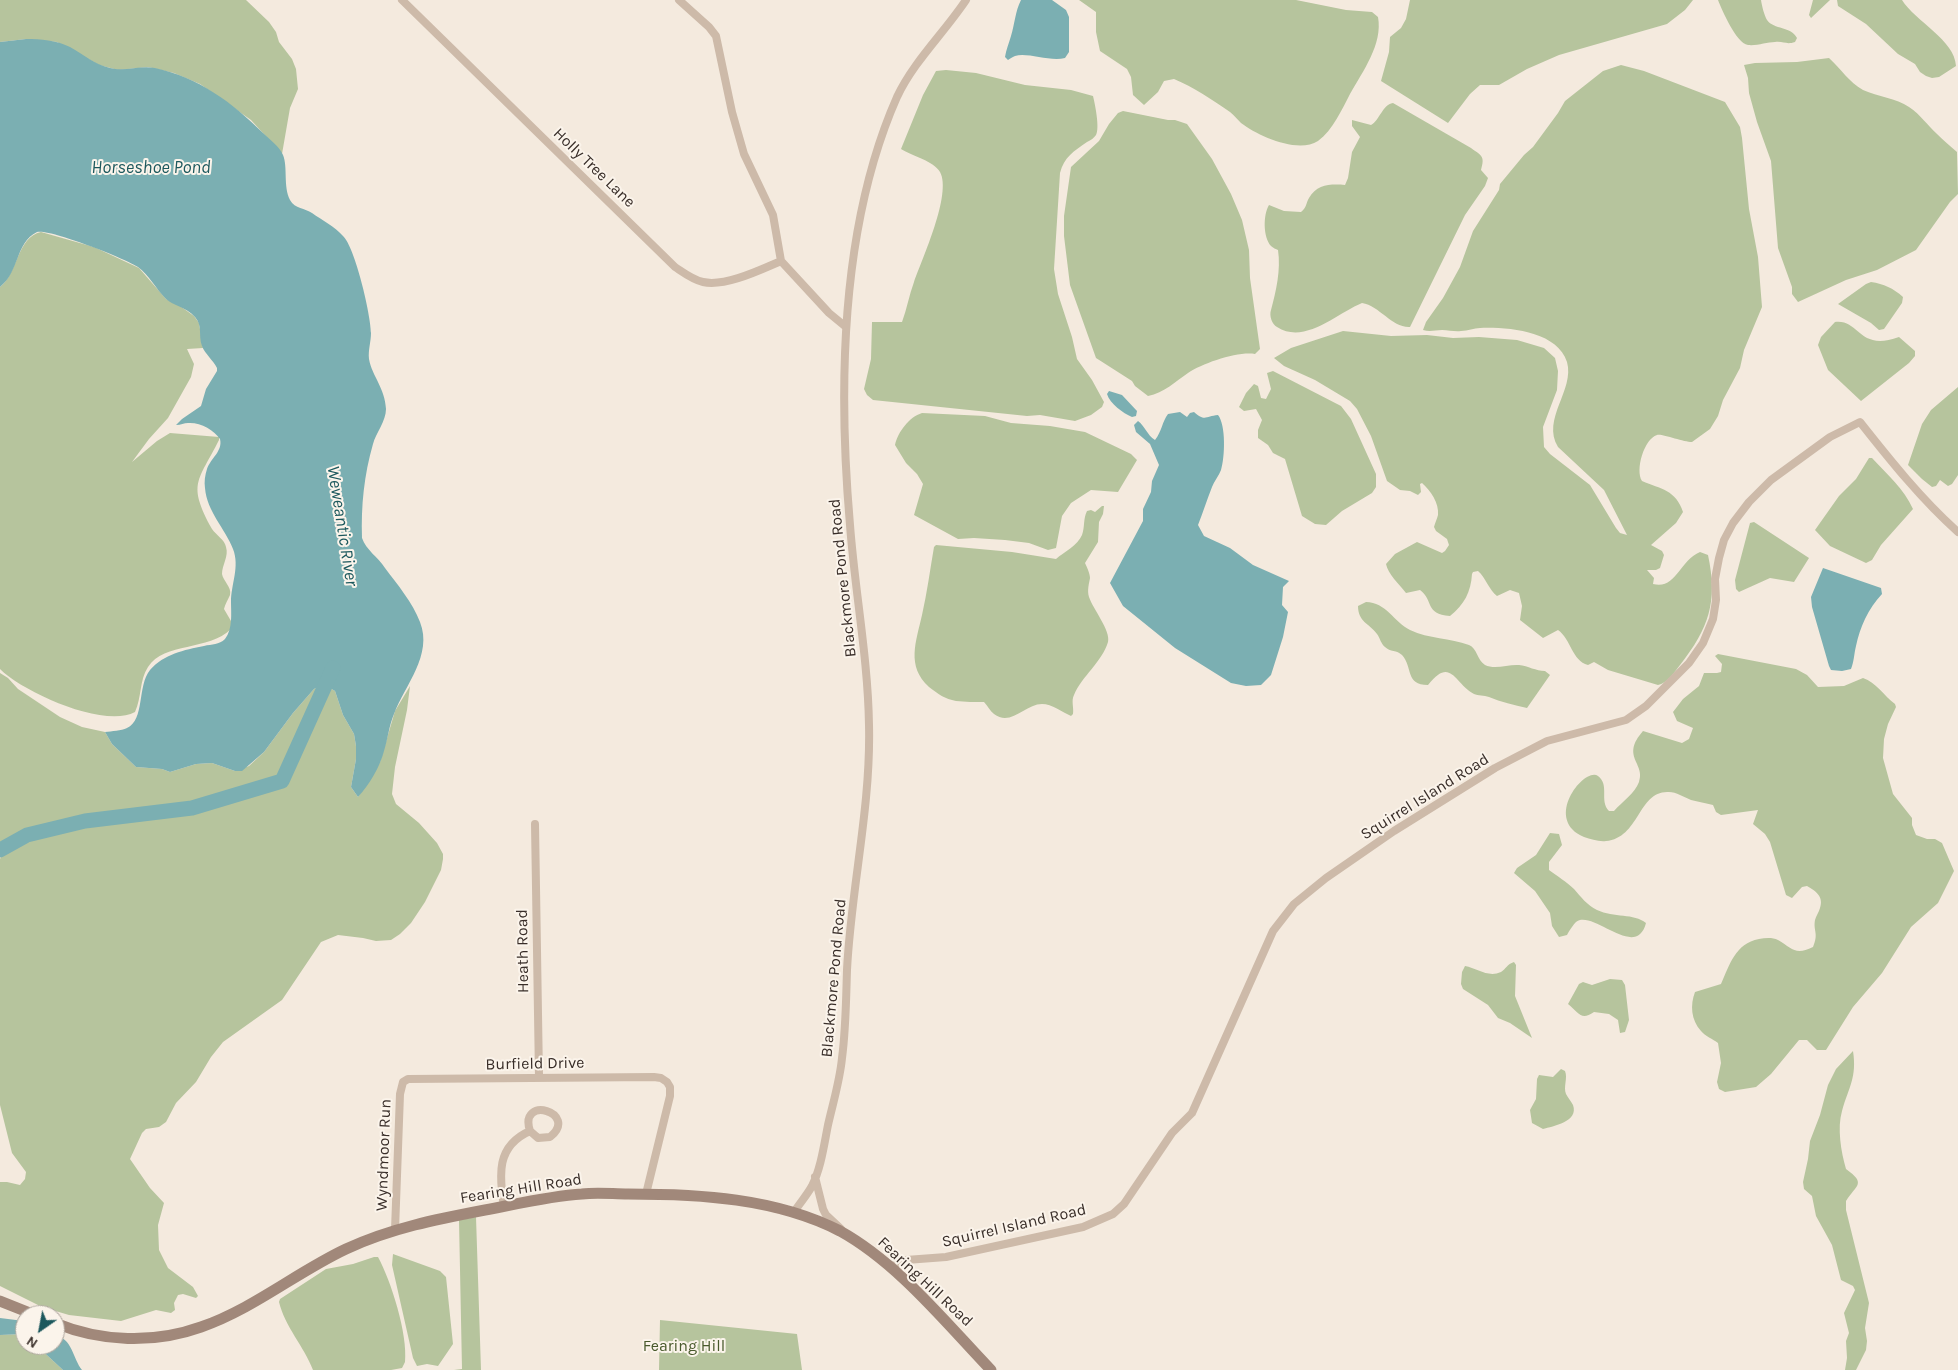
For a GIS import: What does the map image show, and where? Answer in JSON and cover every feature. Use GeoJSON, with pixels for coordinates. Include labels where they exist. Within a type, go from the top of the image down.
{"type":"FeatureCollection","features":[{"type":"Feature","properties":{"kind":"main road","name":"Fearing Hill Road"},"geometry":{"type":"LineString","coordinates":[[65,1326],[103,1337],[163,1337],[201,1327],[236,1310],[335,1254],[395,1230],[444,1218],[582,1194],[646,1194],[720,1199],[767,1206],[794,1212],[848,1236],[890,1267],[992,1370]]}},
{"type":"Feature","properties":{"kind":"main road"},"geometry":{"type":"LineString","coordinates":[[0,1301],[15,1307]]}},
{"type":"Feature","properties":{"kind":"street","name":"Holly Tree Lane"},"geometry":{"type":"LineString","coordinates":[[402,0],[453,52],[522,116],[675,267],[688,276],[704,282],[733,280],[781,261]]}},
{"type":"Feature","properties":{"kind":"street"},"geometry":{"type":"LineString","coordinates":[[411,8],[417,0]]}},
{"type":"Feature","properties":{"kind":"street"},"geometry":{"type":"LineString","coordinates":[[679,0],[709,26],[716,36],[732,112],[744,154],[772,215],[781,261],[829,313],[846,327]]}},
{"type":"Feature","properties":{"kind":"street","name":"Blackmore Pond Road"},"geometry":{"type":"LineString","coordinates":[[794,1212],[807,1195],[815,1177],[842,1060],[851,921],[868,783],[869,725],[866,659],[850,526],[844,396],[846,327],[852,262],[866,196],[881,140],[897,97],[920,59],[948,26],[966,0]]}},
{"type":"Feature","properties":{"kind":"street","name":"Squirrel Island Road"},"geometry":{"type":"LineString","coordinates":[[890,1267],[906,1260],[946,1257],[1083,1226],[1113,1214],[1124,1204],[1172,1133],[1195,1108],[1273,932],[1294,904],[1326,878],[1394,831],[1495,768],[1547,741],[1626,720],[1646,706],[1689,663],[1703,643],[1713,619],[1719,558],[1724,540],[1733,523],[1749,502],[1771,480],[1830,437],[1860,422],[1892,463],[1941,517],[1958,532]]}},
{"type":"Feature","properties":{"kind":"street","name":"Heath Road"},"geometry":{"type":"LineString","coordinates":[[535,824],[539,1078]]}},
{"type":"Feature","properties":{"kind":"street","name":"Burfield Drive"},"geometry":{"type":"LineString","coordinates":[[403,1082],[414,1078],[661,1078],[670,1087],[670,1096],[646,1194]]}},
{"type":"Feature","properties":{"kind":"street","name":"Wyndmoor Run"},"geometry":{"type":"LineString","coordinates":[[395,1230],[400,1094],[403,1082]]}},
{"type":"Feature","properties":{"kind":"street"},"geometry":{"type":"LineString","coordinates":[[504,1207],[500,1174],[504,1156],[514,1140],[530,1131]]}},
{"type":"Feature","properties":{"kind":"street","name":"Blackmore Pond Road"},"geometry":{"type":"LineString","coordinates":[[815,1177],[826,1215],[848,1236]]}},
{"type":"Feature","properties":{"kind":"green space"},"geometry":{"type":"Polygon","coordinates":[[[0,0],[246,0],[269,22],[276,32],[279,42],[292,59],[296,69],[298,89],[290,108],[282,154],[251,120],[200,84],[174,73],[148,67],[118,70],[99,65],[57,42],[26,39],[0,42],[0,0]]]}},
{"type":"Feature","properties":{"kind":"green space"},"geometry":{"type":"Polygon","coordinates":[[[1079,0],[1296,0],[1346,10],[1372,12],[1378,17],[1378,37],[1366,67],[1333,125],[1318,141],[1300,146],[1278,142],[1257,133],[1241,123],[1230,112],[1210,98],[1174,79],[1164,81],[1158,92],[1144,105],[1133,95],[1131,77],[1127,69],[1100,51],[1096,32],[1096,12],[1079,0]]]}},
{"type":"Feature","properties":{"kind":"green space"},"geometry":{"type":"Polygon","coordinates":[[[1410,0],[1693,0],[1685,10],[1667,24],[1559,55],[1527,69],[1499,85],[1480,85],[1470,94],[1448,123],[1381,81],[1389,52],[1390,37],[1401,28],[1406,19],[1410,0]]]}},
{"type":"Feature","properties":{"kind":"green space"},"geometry":{"type":"Polygon","coordinates":[[[1718,0],[1761,0],[1767,20],[1794,34],[1797,38],[1795,42],[1772,42],[1751,45],[1743,43],[1734,33],[1718,0]]]}},
{"type":"Feature","properties":{"kind":"green space"},"geometry":{"type":"Polygon","coordinates":[[[1813,0],[1830,0],[1811,18],[1809,15],[1813,0]]]}},
{"type":"Feature","properties":{"kind":"green space"},"geometry":{"type":"Polygon","coordinates":[[[1837,0],[1902,0],[1916,16],[1942,39],[1954,57],[1956,66],[1939,77],[1932,78],[1926,76],[1920,72],[1915,64],[1898,54],[1866,24],[1838,6],[1837,0]]]}},
{"type":"Feature","properties":{"kind":"green space"},"geometry":{"type":"Polygon","coordinates":[[[1829,58],[1858,87],[1904,104],[1913,110],[1957,152],[1958,194],[1950,202],[1916,250],[1877,270],[1846,280],[1798,302],[1792,294],[1792,287],[1778,248],[1771,161],[1757,122],[1744,65],[1829,58]]]}},
{"type":"Feature","properties":{"kind":"green space"},"geometry":{"type":"Polygon","coordinates":[[[1621,65],[1644,71],[1725,102],[1740,127],[1749,209],[1758,257],[1762,307],[1744,350],[1740,368],[1710,429],[1692,442],[1657,435],[1648,442],[1642,455],[1640,476],[1642,481],[1667,491],[1676,499],[1683,512],[1676,523],[1651,545],[1662,551],[1664,555],[1660,568],[1647,570],[1654,578],[1653,584],[1661,585],[1667,583],[1693,556],[1700,552],[1708,555],[1711,572],[1712,587],[1709,614],[1698,639],[1673,674],[1658,685],[1608,670],[1594,662],[1588,665],[1583,663],[1578,659],[1558,630],[1543,638],[1520,620],[1522,606],[1519,593],[1510,590],[1497,596],[1478,571],[1472,574],[1470,587],[1463,603],[1450,616],[1442,615],[1433,610],[1427,598],[1420,590],[1406,593],[1391,575],[1386,564],[1395,554],[1417,542],[1442,553],[1449,545],[1447,539],[1436,531],[1434,527],[1438,511],[1434,498],[1422,483],[1420,484],[1421,492],[1418,495],[1410,491],[1400,490],[1387,481],[1371,436],[1357,409],[1350,401],[1315,380],[1284,366],[1274,358],[1291,348],[1343,331],[1391,336],[1427,335],[1453,338],[1479,337],[1517,340],[1544,348],[1555,358],[1558,371],[1557,390],[1543,427],[1544,447],[1550,454],[1590,485],[1616,528],[1620,533],[1627,535],[1604,490],[1558,447],[1554,436],[1555,415],[1567,383],[1568,373],[1567,362],[1562,352],[1553,343],[1542,337],[1517,330],[1478,328],[1466,331],[1423,330],[1460,267],[1473,231],[1499,190],[1500,184],[1533,147],[1565,101],[1603,71],[1621,65]]]}},
{"type":"Feature","properties":{"kind":"green space"},"geometry":{"type":"Polygon","coordinates":[[[936,71],[976,73],[1025,85],[1071,90],[1093,96],[1097,122],[1096,135],[1070,155],[1060,173],[1054,269],[1058,294],[1077,359],[1092,380],[1104,402],[1102,407],[1091,415],[1075,421],[1040,415],[1027,416],[873,400],[864,389],[871,359],[872,322],[902,322],[939,210],[943,182],[940,172],[928,162],[901,149],[923,95],[936,71]]]}},
{"type":"Feature","properties":{"kind":"green space"},"geometry":{"type":"Polygon","coordinates":[[[1393,103],[1480,155],[1483,162],[1481,170],[1488,178],[1485,186],[1465,215],[1410,327],[1397,324],[1375,308],[1362,303],[1321,326],[1310,330],[1288,332],[1275,326],[1270,312],[1275,295],[1279,258],[1278,250],[1268,242],[1265,232],[1266,214],[1269,205],[1284,211],[1301,212],[1312,193],[1320,187],[1345,185],[1352,152],[1360,137],[1352,126],[1352,120],[1371,125],[1389,104],[1393,103]]]}},
{"type":"Feature","properties":{"kind":"green space"},"geometry":{"type":"Polygon","coordinates":[[[1123,111],[1175,120],[1187,124],[1212,159],[1231,194],[1242,220],[1249,250],[1250,278],[1260,349],[1255,354],[1239,354],[1202,365],[1165,390],[1148,396],[1135,386],[1132,381],[1096,358],[1070,285],[1064,236],[1064,216],[1071,167],[1099,141],[1109,124],[1118,113],[1123,111]]]}},
{"type":"Feature","properties":{"kind":"green space"},"geometry":{"type":"Polygon","coordinates":[[[41,232],[94,247],[139,268],[166,299],[194,316],[199,323],[203,348],[187,349],[194,364],[191,377],[168,418],[132,462],[157,441],[170,433],[219,437],[201,474],[198,492],[204,514],[212,529],[226,547],[227,554],[222,574],[229,587],[230,595],[224,609],[231,621],[231,629],[211,641],[175,650],[155,659],[145,672],[135,712],[121,716],[104,716],[64,706],[26,688],[0,669],[0,287],[11,273],[27,241],[33,235],[41,232]]]}},
{"type":"Feature","properties":{"kind":"green space"},"geometry":{"type":"Polygon","coordinates":[[[1871,282],[1888,287],[1903,297],[1902,303],[1884,329],[1879,330],[1871,323],[1838,304],[1871,282]]]}},
{"type":"Feature","properties":{"kind":"green space"},"geometry":{"type":"Polygon","coordinates":[[[1835,322],[1843,322],[1850,325],[1867,338],[1875,341],[1886,341],[1899,337],[1915,351],[1915,356],[1909,363],[1861,401],[1828,370],[1818,345],[1821,337],[1835,322]]]}},
{"type":"Feature","properties":{"kind":"green space"},"geometry":{"type":"Polygon","coordinates":[[[1273,371],[1341,406],[1351,419],[1376,474],[1376,487],[1372,493],[1342,511],[1326,525],[1315,524],[1302,516],[1285,459],[1273,453],[1268,445],[1258,438],[1258,430],[1262,420],[1256,409],[1244,411],[1239,407],[1246,393],[1254,384],[1258,386],[1261,398],[1266,399],[1271,389],[1267,373],[1273,371]]]}},
{"type":"Feature","properties":{"kind":"green space"},"geometry":{"type":"Polygon","coordinates":[[[1958,387],[1958,475],[1952,484],[1948,486],[1940,480],[1936,486],[1932,487],[1908,465],[1922,424],[1931,410],[1958,387]]]}},
{"type":"Feature","properties":{"kind":"green space"},"geometry":{"type":"Polygon","coordinates":[[[922,413],[985,416],[1011,423],[1050,426],[1085,432],[1131,454],[1137,460],[1118,492],[1091,490],[1071,503],[1062,516],[1056,548],[1048,550],[1029,543],[1005,540],[958,539],[914,515],[923,484],[917,474],[906,463],[895,445],[905,426],[922,413]]]}},
{"type":"Feature","properties":{"kind":"green space"},"geometry":{"type":"Polygon","coordinates":[[[1869,458],[1872,458],[1895,482],[1913,509],[1881,545],[1872,560],[1866,563],[1830,546],[1815,530],[1839,496],[1856,479],[1869,458]]]}},
{"type":"Feature","properties":{"kind":"green space"},"geometry":{"type":"Polygon","coordinates":[[[1104,506],[1099,522],[1098,542],[1085,563],[1090,576],[1089,597],[1107,632],[1108,642],[1101,656],[1074,695],[1073,714],[1071,716],[1046,704],[1042,704],[1030,707],[1012,717],[1000,717],[993,713],[984,702],[952,700],[929,687],[917,671],[915,653],[934,547],[936,545],[1012,552],[1056,559],[1080,539],[1087,511],[1095,512],[1104,506]]]}},
{"type":"Feature","properties":{"kind":"green space"},"geometry":{"type":"Polygon","coordinates":[[[1754,522],[1809,558],[1794,582],[1770,578],[1739,592],[1736,589],[1735,580],[1750,523],[1754,522]]]}},
{"type":"Feature","properties":{"kind":"green space"},"geometry":{"type":"Polygon","coordinates":[[[1366,602],[1379,605],[1410,630],[1469,645],[1485,665],[1493,667],[1526,666],[1545,671],[1550,675],[1527,708],[1474,694],[1452,674],[1447,672],[1436,677],[1428,685],[1421,684],[1413,679],[1402,655],[1385,647],[1374,630],[1362,619],[1358,606],[1366,602]]]}},
{"type":"Feature","properties":{"kind":"green space"},"geometry":{"type":"Polygon","coordinates":[[[1718,654],[1796,669],[1807,675],[1818,687],[1844,686],[1863,678],[1876,686],[1896,707],[1888,724],[1884,739],[1883,758],[1893,794],[1912,818],[1912,825],[1916,835],[1927,839],[1935,839],[1942,843],[1954,871],[1938,903],[1911,927],[1882,973],[1853,1007],[1826,1050],[1817,1050],[1807,1040],[1799,1040],[1771,1074],[1756,1087],[1725,1092],[1719,1089],[1717,1082],[1721,1063],[1718,1043],[1703,1033],[1693,1017],[1692,1002],[1695,992],[1721,984],[1734,956],[1744,945],[1751,942],[1771,938],[1798,951],[1813,947],[1816,938],[1815,920],[1821,904],[1820,898],[1816,892],[1807,886],[1802,887],[1792,898],[1786,895],[1770,842],[1765,834],[1753,824],[1758,810],[1721,815],[1716,812],[1713,805],[1691,800],[1672,792],[1659,793],[1644,806],[1626,832],[1617,838],[1606,841],[1584,837],[1572,829],[1567,818],[1570,796],[1584,779],[1592,775],[1598,776],[1602,780],[1605,803],[1609,811],[1614,811],[1631,794],[1639,782],[1640,775],[1633,754],[1634,747],[1643,731],[1682,743],[1689,739],[1693,728],[1677,721],[1673,712],[1683,699],[1699,686],[1704,673],[1721,672],[1722,664],[1715,656],[1718,654]]]}},
{"type":"Feature","properties":{"kind":"green space"},"geometry":{"type":"Polygon","coordinates":[[[0,673],[8,678],[18,689],[60,717],[82,727],[105,732],[112,744],[136,767],[162,769],[170,772],[196,764],[212,763],[235,771],[249,766],[264,752],[293,713],[314,689],[323,684],[335,691],[343,715],[354,734],[356,759],[351,787],[358,797],[380,762],[395,711],[410,686],[392,794],[396,804],[419,823],[437,843],[443,854],[441,870],[425,902],[411,923],[391,940],[376,941],[338,935],[321,942],[282,1000],[223,1042],[211,1057],[196,1082],[176,1103],[166,1122],[159,1127],[146,1129],[142,1133],[130,1159],[150,1188],[164,1203],[158,1225],[159,1250],[168,1268],[193,1287],[198,1296],[196,1298],[183,1294],[178,1295],[174,1303],[175,1310],[171,1313],[156,1310],[121,1321],[69,1315],[65,1314],[65,1305],[38,1305],[0,1286],[0,1182],[20,1185],[25,1179],[26,1172],[12,1153],[0,1105],[0,673]]]}},
{"type":"Feature","properties":{"kind":"green space"},"geometry":{"type":"Polygon","coordinates":[[[1550,833],[1559,834],[1562,845],[1549,862],[1549,870],[1597,910],[1636,918],[1646,923],[1641,933],[1633,937],[1624,936],[1593,922],[1583,920],[1576,922],[1567,935],[1559,937],[1552,926],[1550,913],[1535,891],[1514,873],[1517,868],[1536,855],[1550,833]]]}},
{"type":"Feature","properties":{"kind":"green space"},"geometry":{"type":"Polygon","coordinates":[[[1514,962],[1516,965],[1515,996],[1532,1038],[1510,1023],[1498,1018],[1488,1005],[1463,989],[1461,984],[1462,972],[1465,966],[1496,974],[1514,962]]]}},
{"type":"Feature","properties":{"kind":"green space"},"geometry":{"type":"Polygon","coordinates":[[[1610,979],[1622,980],[1625,985],[1629,1020],[1625,1032],[1620,1033],[1618,1020],[1609,1014],[1594,1012],[1583,1016],[1568,1004],[1579,984],[1583,982],[1592,985],[1610,979]]]}},
{"type":"Feature","properties":{"kind":"green space"},"geometry":{"type":"Polygon","coordinates":[[[1853,1051],[1854,1068],[1852,1082],[1841,1118],[1841,1148],[1846,1169],[1858,1181],[1858,1185],[1846,1201],[1846,1210],[1869,1303],[1865,1328],[1866,1350],[1856,1370],[1845,1370],[1847,1358],[1846,1341],[1849,1333],[1844,1313],[1855,1290],[1853,1286],[1841,1280],[1832,1245],[1816,1216],[1812,1196],[1804,1189],[1803,1182],[1810,1141],[1820,1115],[1828,1085],[1836,1069],[1853,1051]]]}},
{"type":"Feature","properties":{"kind":"green space"},"geometry":{"type":"Polygon","coordinates":[[[1561,1069],[1565,1071],[1565,1091],[1573,1105],[1574,1111],[1569,1119],[1564,1122],[1543,1129],[1532,1123],[1530,1110],[1536,1099],[1537,1079],[1539,1075],[1553,1077],[1561,1069]]]}},
{"type":"Feature","properties":{"kind":"green space"},"geometry":{"type":"Polygon","coordinates":[[[476,1217],[481,1370],[454,1370],[462,1369],[459,1220],[476,1217]]]}},
{"type":"Feature","properties":{"kind":"green space"},"geometry":{"type":"Polygon","coordinates":[[[393,1254],[440,1271],[446,1277],[453,1344],[438,1366],[427,1364],[417,1366],[413,1358],[392,1265],[393,1254]]]}},
{"type":"Feature","properties":{"kind":"green space"},"geometry":{"type":"Polygon","coordinates":[[[378,1257],[383,1267],[398,1308],[405,1350],[405,1362],[402,1368],[391,1370],[313,1370],[286,1320],[279,1302],[280,1299],[326,1269],[353,1264],[378,1257]]]}},
{"type":"Feature","properties":{"kind":"green space","name":"Fearing Hill"},"geometry":{"type":"Polygon","coordinates":[[[660,1320],[797,1334],[802,1370],[659,1370],[660,1320]]]}},
{"type":"Feature","properties":{"kind":"green space"},"geometry":{"type":"Polygon","coordinates":[[[15,1334],[15,1355],[47,1355],[63,1370],[0,1370],[0,1335],[15,1334]]]}},
{"type":"Feature","properties":{"kind":"water"},"geometry":{"type":"Polygon","coordinates":[[[1021,0],[1052,0],[1066,10],[1069,17],[1069,52],[1065,58],[1053,59],[1020,55],[1008,60],[1005,57],[1021,0]]]}},
{"type":"Feature","properties":{"kind":"water","name":"Horseshoe Pond"},"geometry":{"type":"Polygon","coordinates":[[[26,39],[48,40],[65,45],[94,62],[110,68],[149,67],[171,72],[214,93],[240,111],[279,149],[283,155],[288,195],[292,203],[312,213],[336,230],[348,243],[362,282],[370,324],[369,359],[381,388],[386,409],[367,467],[362,514],[362,538],[366,546],[400,587],[409,601],[420,622],[423,634],[423,646],[416,670],[394,714],[380,763],[358,797],[351,787],[356,759],[354,734],[343,715],[335,691],[323,684],[314,689],[293,713],[264,752],[242,771],[235,771],[212,763],[196,764],[170,772],[162,769],[136,767],[112,744],[105,732],[125,729],[133,724],[139,710],[146,677],[150,670],[162,660],[189,649],[215,644],[225,639],[228,635],[236,562],[230,541],[209,505],[205,486],[207,469],[220,447],[220,439],[202,425],[187,423],[176,425],[201,406],[206,389],[217,368],[202,346],[200,327],[195,317],[166,299],[138,267],[87,245],[56,235],[37,232],[25,243],[11,273],[0,287],[0,42],[26,39]]]}},
{"type":"Feature","properties":{"kind":"water"},"geometry":{"type":"Polygon","coordinates":[[[1109,391],[1122,395],[1137,411],[1136,416],[1128,415],[1114,405],[1107,394],[1109,391]]]}},
{"type":"Feature","properties":{"kind":"water"},"geometry":{"type":"Polygon","coordinates":[[[1180,412],[1187,417],[1190,413],[1194,412],[1203,418],[1218,415],[1224,433],[1221,470],[1213,485],[1198,525],[1204,536],[1230,548],[1253,565],[1289,581],[1283,587],[1282,605],[1288,612],[1283,637],[1271,675],[1261,685],[1246,686],[1231,683],[1175,648],[1123,606],[1110,583],[1143,521],[1143,509],[1151,492],[1152,481],[1159,465],[1150,444],[1136,432],[1134,425],[1138,421],[1155,440],[1168,414],[1180,412]]]}},
{"type":"Feature","properties":{"kind":"water"},"geometry":{"type":"Polygon","coordinates":[[[1823,568],[1881,588],[1882,594],[1862,625],[1851,669],[1842,671],[1831,670],[1812,607],[1811,597],[1823,568]]]}},
{"type":"Feature","properties":{"kind":"water"},"geometry":{"type":"Polygon","coordinates":[[[0,1318],[15,1320],[15,1334],[0,1335],[0,1318]]]}},
{"type":"Feature","properties":{"kind":"water"},"geometry":{"type":"Polygon","coordinates":[[[65,1340],[72,1349],[82,1370],[63,1370],[47,1355],[65,1355],[65,1340]]]}},
{"type":"Feature","properties":{"kind":"waterway","name":"Weweantic River"},"geometry":{"type":"LineString","coordinates":[[0,850],[27,835],[85,821],[192,808],[282,781],[333,668]]}}]}
